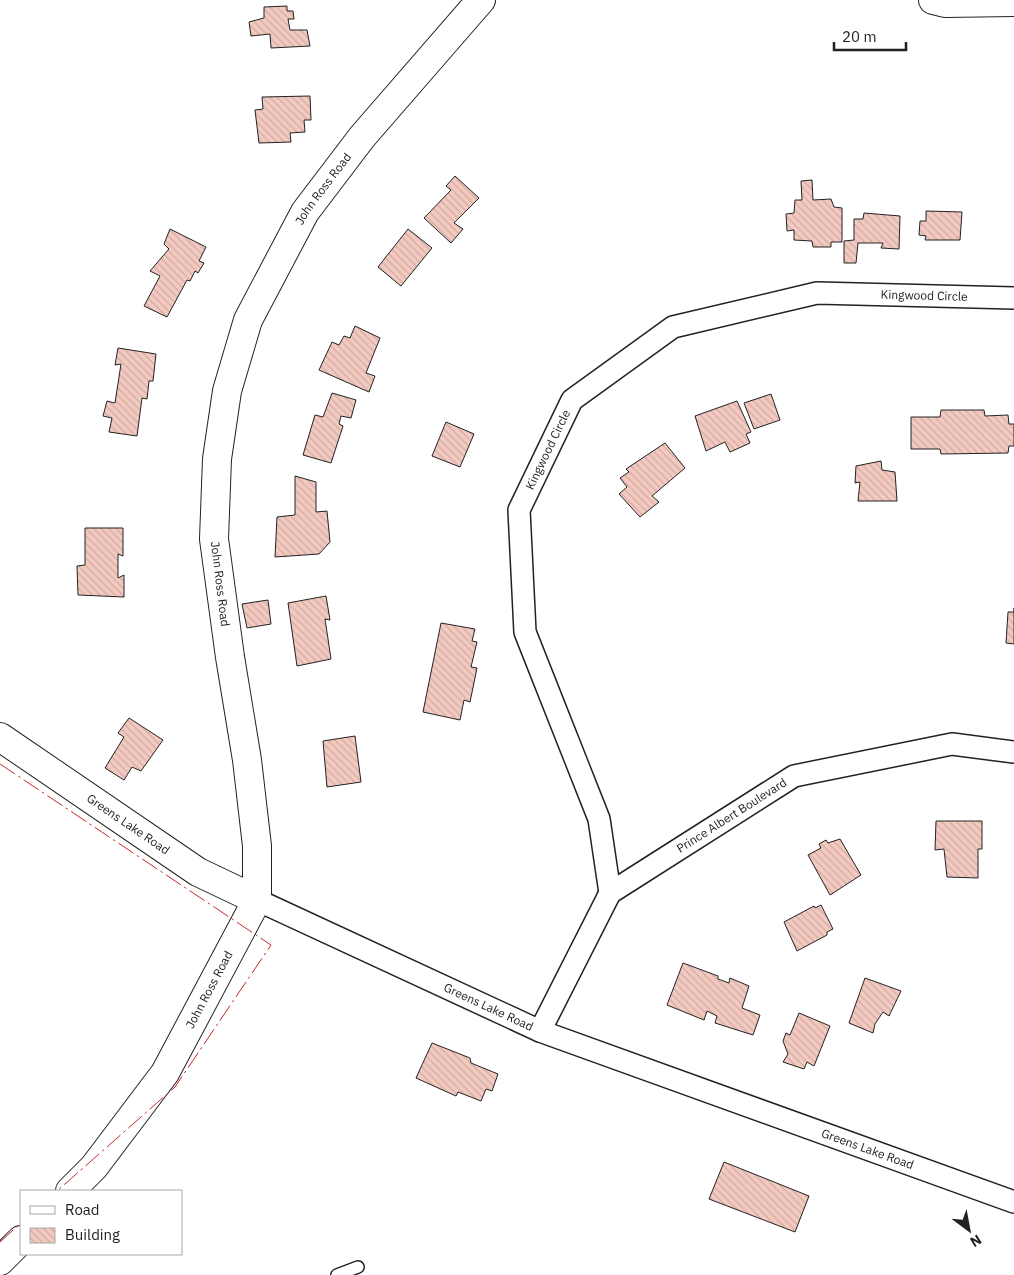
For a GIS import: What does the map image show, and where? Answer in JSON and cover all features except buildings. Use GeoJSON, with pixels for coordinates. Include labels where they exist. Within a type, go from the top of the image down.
{"type":"FeatureCollection","features":[{"type":"Feature","properties":{"kind":"street","name":"John Ross Road"},"geometry":{"type":"LineString","coordinates":[[71,1190],[94,1167],[165,1073],[257,900],[257,846],[247,760],[230,657],[214,539],[217,459],[227,391],[248,320],[305,212],[362,137],[481,0]]}},
{"type":"Feature","properties":{"kind":"street"},"geometry":{"type":"LineString","coordinates":[[933,0],[944,3],[1014,2]]}},
{"type":"Feature","properties":{"kind":"street","name":"Kingwood Circle"},"geometry":{"type":"LineString","coordinates":[[610,893],[598,819],[525,632],[519,510],[572,400],[673,327],[817,293],[1014,298]]}},
{"type":"Feature","properties":{"kind":"street","name":"Greens Lake Road"},"geometry":{"type":"LineString","coordinates":[[0,737],[198,872],[540,1031],[1014,1202]]}},
{"type":"Feature","properties":{"kind":"street","name":"Prince Albert Boulevard"},"geometry":{"type":"LineString","coordinates":[[610,893],[794,776],[952,744],[1014,752]]}},
{"type":"Feature","properties":{"kind":"street"},"geometry":{"type":"LineString","coordinates":[[540,1031],[610,893]]}},
{"type":"Feature","properties":{"kind":"street"},"geometry":{"type":"LineString","coordinates":[[0,1261],[20,1241]]}},
{"type":"Feature","properties":{"kind":"lane"},"geometry":{"type":"LineString","coordinates":[[338,1275],[358,1267]]}},
{"type":"Feature","properties":{"kind":"power"},"geometry":{"type":"LineString","coordinates":[[0,764],[271,945],[175,1087],[58,1190]]}},
{"type":"Feature","properties":{"kind":"power"},"geometry":{"type":"LineString","coordinates":[[0,1242],[20,1224]]}}]}
